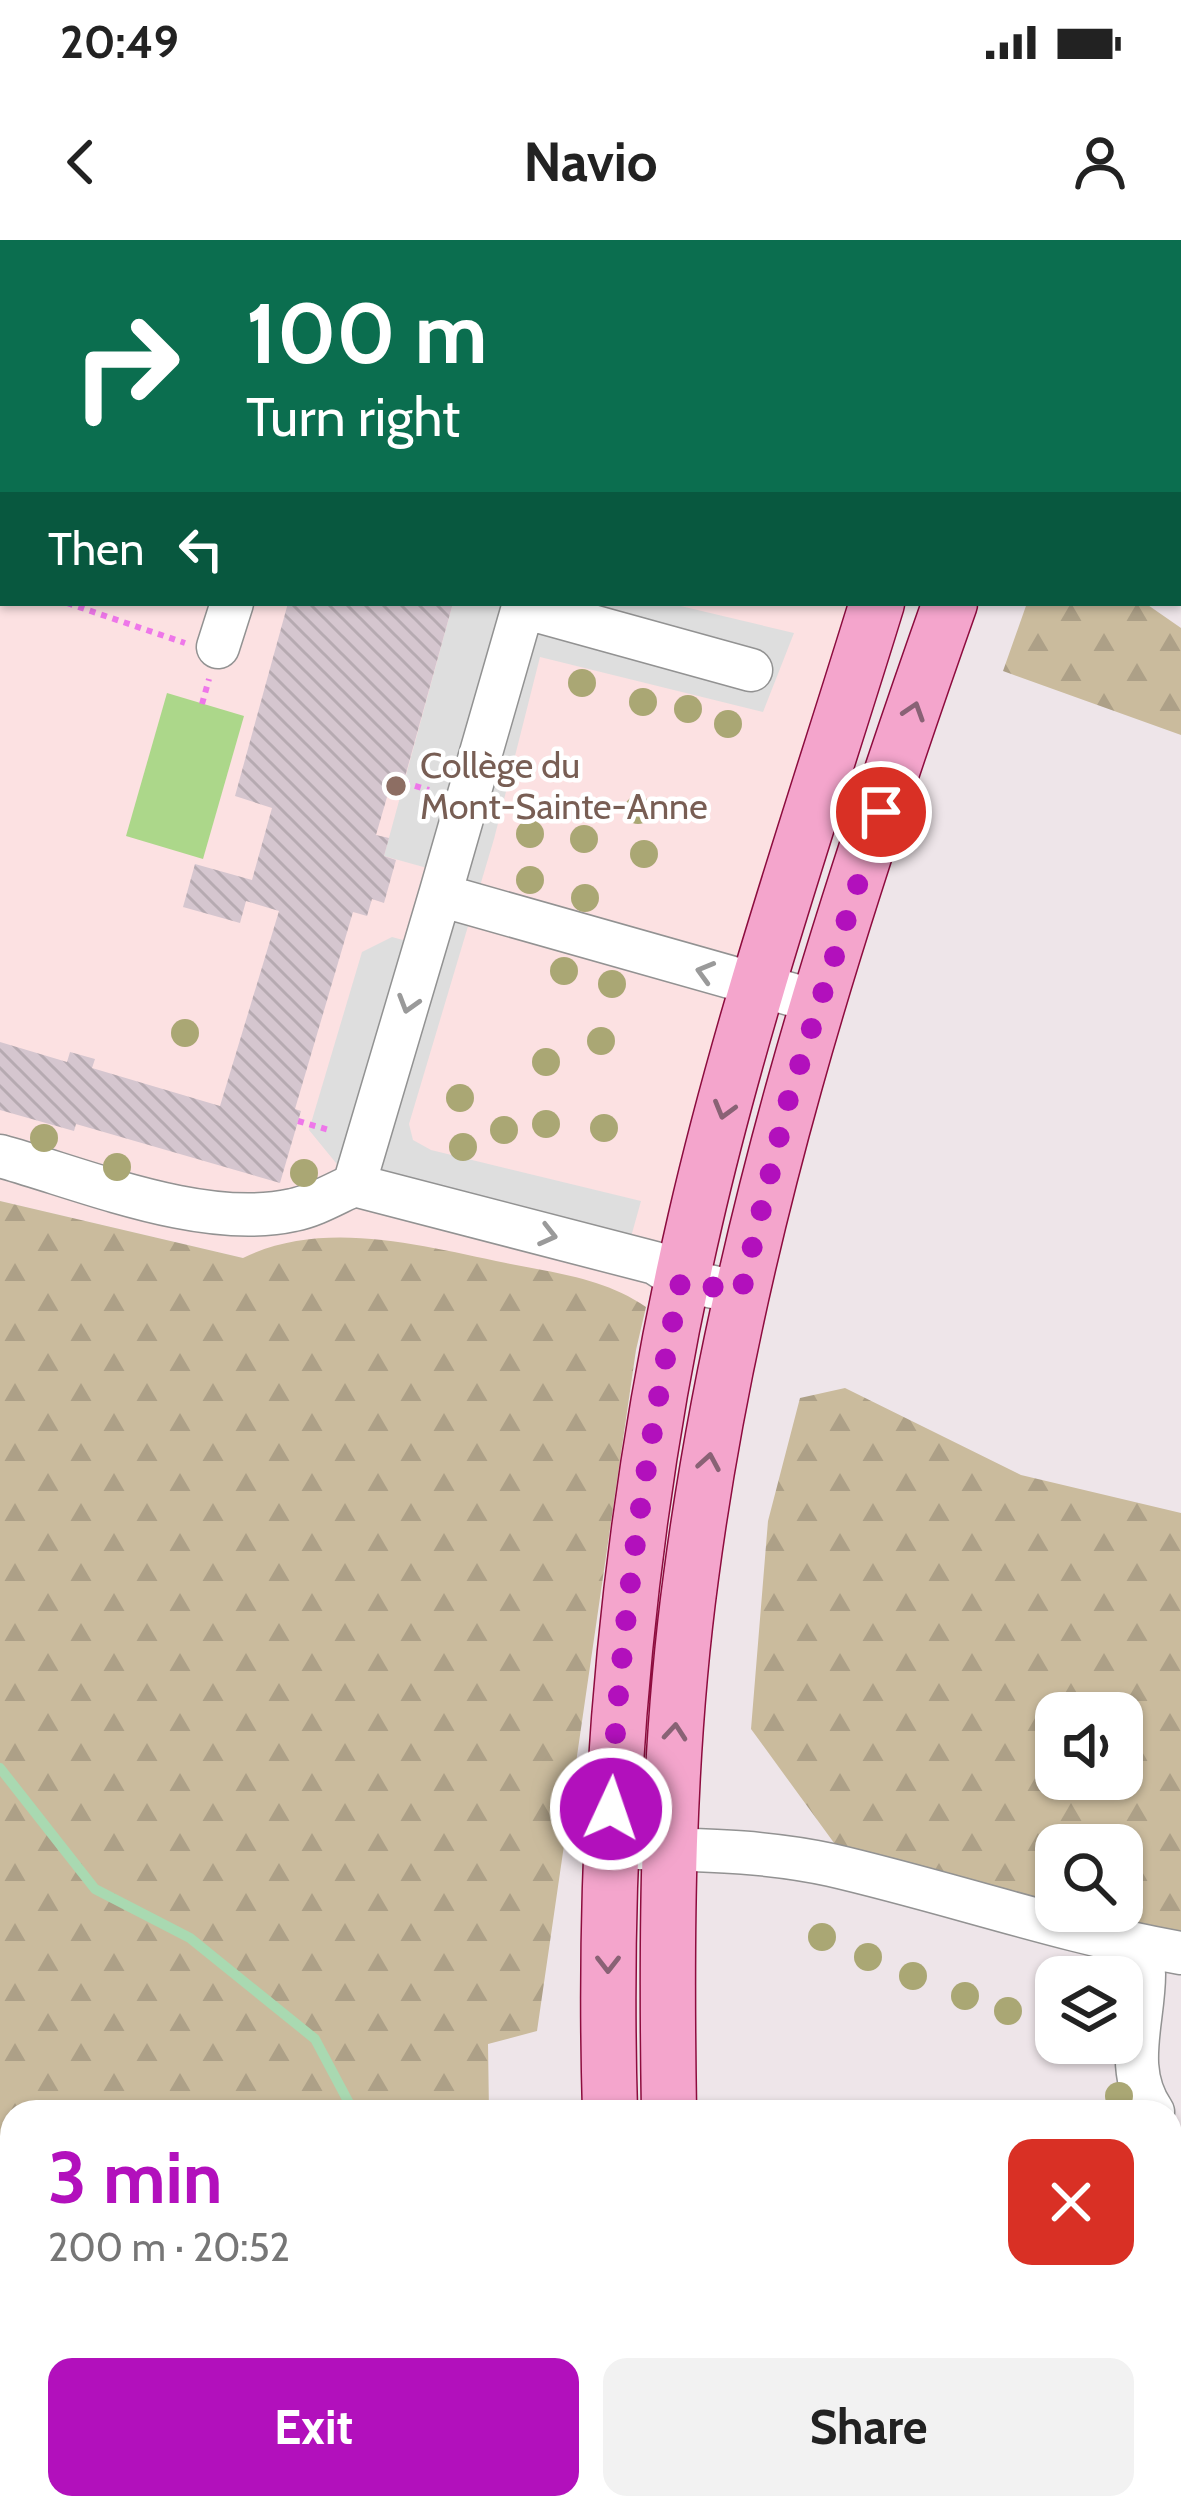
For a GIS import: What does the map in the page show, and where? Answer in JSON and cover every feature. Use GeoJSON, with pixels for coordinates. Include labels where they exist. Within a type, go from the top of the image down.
{"type":"FeatureCollection","features":[{"type":"Feature","properties":{"kind":"main road"},"geometry":{"type":"LineString","coordinates":[[610,2100],[610,1847],[617,1705],[632,1563],[681,1280],[712,1150],[876,606]]}},
{"type":"Feature","properties":{"kind":"main road"},"geometry":{"type":"LineString","coordinates":[[669,2100],[667,1849],[691,1577],[741,1293],[779,1133],[818,1002],[949,606]]}},
{"type":"Feature","properties":{"kind":"lane"},"geometry":{"type":"LineString","coordinates":[[207,646],[230,606]]}},
{"type":"Feature","properties":{"kind":"lane"},"geometry":{"type":"LineString","coordinates":[[354,1185],[521,606]]}},
{"type":"Feature","properties":{"kind":"lane"},"geometry":{"type":"LineString","coordinates":[[525,606],[751,670]]}},
{"type":"Feature","properties":{"kind":"lane"},"geometry":{"type":"LineString","coordinates":[[440,895],[818,1002]]}},
{"type":"Feature","properties":{"kind":"lane"},"geometry":{"type":"LineString","coordinates":[[0,1156],[175,1205],[221,1212],[290,1211],[354,1185],[655,1263],[681,1280],[741,1293]]}},
{"type":"Feature","properties":{"kind":"lane"},"geometry":{"type":"LineString","coordinates":[[610,1847],[829,1864],[1158,1958],[1181,1996]]}},
{"type":"Feature","properties":{"kind":"lane"},"geometry":{"type":"LineString","coordinates":[[1148,2100],[1139,2084],[1136,2061],[1158,1958]]}},
{"type":"Feature","properties":{"kind":"path"},"geometry":{"type":"LineString","coordinates":[[78,606],[207,646]]}},
{"type":"Feature","properties":{"kind":"path"},"geometry":{"type":"LineString","coordinates":[[392,779],[404,782]]}},
{"type":"Feature","properties":{"kind":"path"},"geometry":{"type":"LineString","coordinates":[[298,1121],[310,1124]]}},
{"type":"Feature","properties":{"kind":"shaded area","name":"Collège du Mont-Sainte-Anne"},"geometry":{"type":"Polygon","coordinates":[[[0,606],[846,606],[688,1128],[636,1350],[0,1201],[0,606]]]}},
{"type":"Feature","properties":{"kind":"shaded area"},"geometry":{"type":"Polygon","coordinates":[[[452,606],[681,606],[794,633],[763,712],[540,657],[494,839],[409,1124],[413,1140],[431,1150],[641,1201],[626,1255],[354,1185],[309,1130],[362,952],[392,937],[425,946],[445,873],[384,856],[452,606]]]}},
{"type":"Feature","properties":{"kind":"green space"},"geometry":{"type":"Polygon","coordinates":[[[1026,606],[1149,606],[1181,628],[1181,735],[1003,671],[1026,606]]]}},
{"type":"Feature","properties":{"kind":"green space"},"geometry":{"type":"Polygon","coordinates":[[[167,693],[244,716],[203,859],[126,836],[167,693]]]}},
{"type":"Feature","properties":{"kind":"green space"},"geometry":{"type":"Polygon","coordinates":[[[0,1201],[243,1258],[306,1240],[407,1243],[579,1278],[646,1307],[537,2031],[488,2044],[489,2100],[0,2100],[0,1201]]]}},
{"type":"Feature","properties":{"kind":"green space"},"geometry":{"type":"Polygon","coordinates":[[[845,1388],[1021,1475],[1181,1513],[1181,1938],[1143,1928],[1143,1824],[1035,1824],[1035,1899],[837,1847],[751,1729],[768,1521],[800,1398],[845,1388]]]}},
{"type":"Feature","properties":{"kind":"building"},"geometry":{"type":"Polygon","coordinates":[[[287,606],[452,606],[405,777],[394,773],[376,835],[389,838],[384,856],[396,860],[384,903],[372,899],[367,916],[353,912],[295,1109],[301,1111],[280,1183],[76,1124],[74,1131],[0,1110],[0,1042],[67,1062],[70,1052],[95,1059],[92,1068],[220,1106],[279,911],[246,901],[240,923],[183,907],[195,864],[252,880],[272,808],[235,796],[287,606]]]}},
{"type":"Feature","properties":{"kind":"waterway"},"geometry":{"type":"LineString","coordinates":[[0,1768],[95,1889],[190,1938],[315,2039],[347,2100]]}},
{"type":"Feature","properties":{"kind":"place","name":"Collège du Mont-Sainte-Anne"},"geometry":{"type":"Point","coordinates":[396,786]}},
{"type":"Feature","properties":{"kind":"route"},"geometry":{"type":"LineString","coordinates":[[611,1809],[617,1705],[642,1492],[681,1280],[741,1293],[788,1101],[881,812]]}}]}
